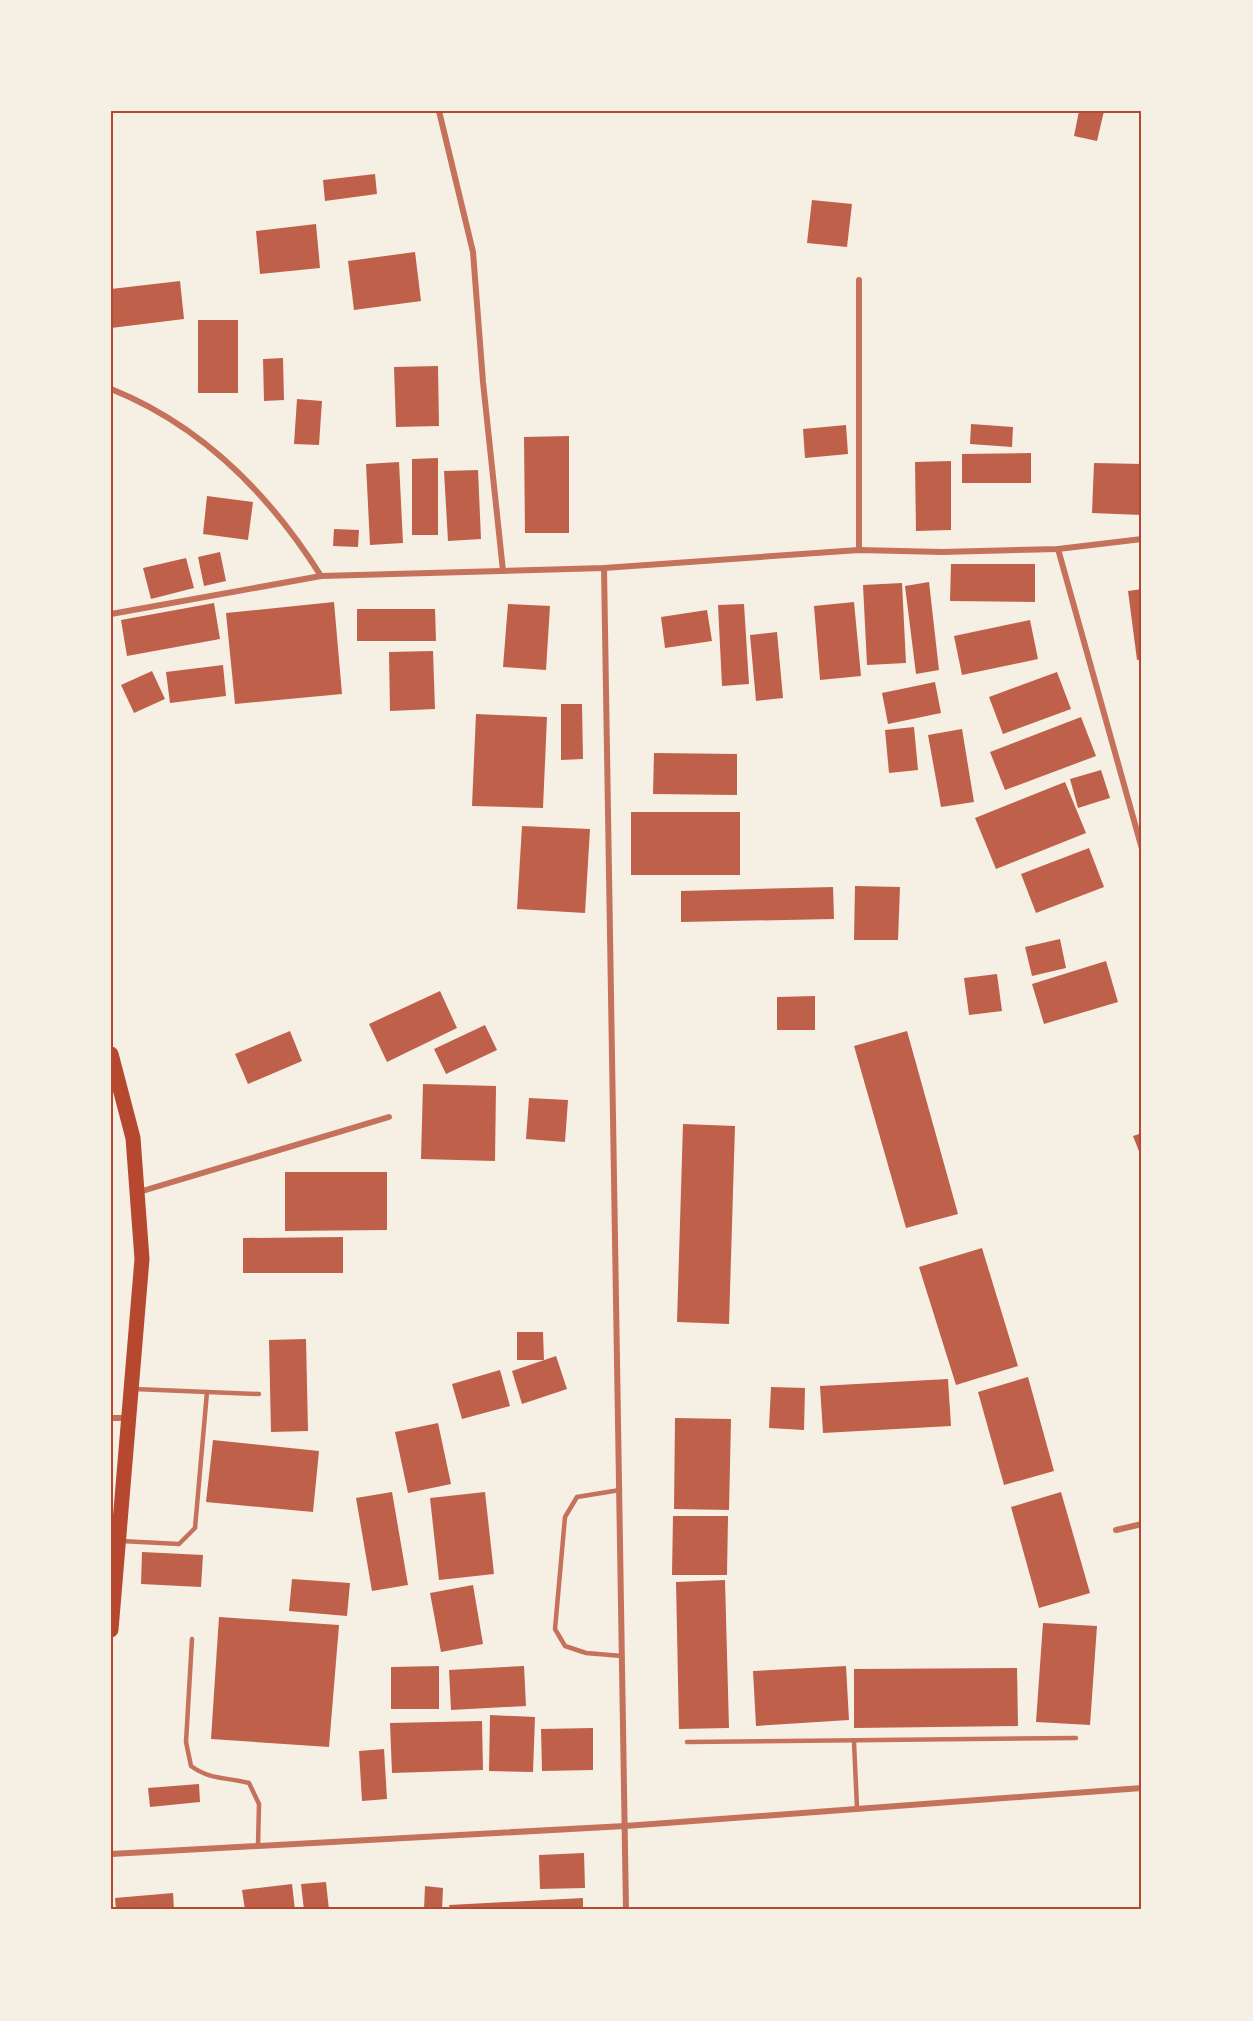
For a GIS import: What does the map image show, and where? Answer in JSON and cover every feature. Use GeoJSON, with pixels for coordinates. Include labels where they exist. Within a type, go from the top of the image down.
{"type":"FeatureCollection","features":[{"type":"Feature","properties":{"kind":"main road"},"geometry":{"type":"LineString","coordinates":[[111,1054],[134,1138],[142,1259],[111,1630]]}},
{"type":"Feature","properties":{"kind":"street"},"geometry":{"type":"LineString","coordinates":[[439,111],[473,252],[483,382],[503,571]]}},
{"type":"Feature","properties":{"kind":"street"},"geometry":{"type":"LineString","coordinates":[[859,280],[859,550]]}},
{"type":"Feature","properties":{"kind":"street"},"geometry":{"type":"LineString","coordinates":[[111,389],[145,403],[179,424],[217,453],[259,492],[295,534],[321,576]]}},
{"type":"Feature","properties":{"kind":"street"},"geometry":{"type":"LineString","coordinates":[[111,614],[321,576],[604,568],[859,550],[942,552],[1058,549],[1142,539]]}},
{"type":"Feature","properties":{"kind":"street"},"geometry":{"type":"LineString","coordinates":[[1058,549],[1142,849]]}},
{"type":"Feature","properties":{"kind":"street"},"geometry":{"type":"LineString","coordinates":[[604,568],[626,1910]]}},
{"type":"Feature","properties":{"kind":"street"},"geometry":{"type":"LineString","coordinates":[[138,1192],[389,1117]]}},
{"type":"Feature","properties":{"kind":"street"},"geometry":{"type":"LineString","coordinates":[[111,1418],[129,1418]]}},
{"type":"Feature","properties":{"kind":"street"},"geometry":{"type":"LineString","coordinates":[[1116,1530],[1142,1524]]}},
{"type":"Feature","properties":{"kind":"street"},"geometry":{"type":"LineString","coordinates":[[111,1854],[625,1826],[1142,1788]]}},
{"type":"Feature","properties":{"kind":"lane"},"geometry":{"type":"LineString","coordinates":[[131,1389],[260,1394]]}},
{"type":"Feature","properties":{"kind":"lane"},"geometry":{"type":"LineString","coordinates":[[119,1541],[179,1544],[195,1528],[207,1392]]}},
{"type":"Feature","properties":{"kind":"lane"},"geometry":{"type":"LineString","coordinates":[[620,1490],[577,1497],[565,1517],[555,1629],[565,1646],[586,1653],[622,1656]]}},
{"type":"Feature","properties":{"kind":"lane"},"geometry":{"type":"LineString","coordinates":[[192,1639],[186,1742],[191,1766],[205,1776],[228,1777],[249,1783],[259,1804],[258,1846]]}},
{"type":"Feature","properties":{"kind":"lane"},"geometry":{"type":"LineString","coordinates":[[687,1742],[1076,1738]]}},
{"type":"Feature","properties":{"kind":"lane"},"geometry":{"type":"LineString","coordinates":[[854,1742],[857,1808]]}},
{"type":"Feature","properties":{"kind":"building"},"geometry":{"type":"Polygon","coordinates":[[[1079,111],[1104,111],[1097,141],[1074,136],[1079,111]]]}},
{"type":"Feature","properties":{"kind":"building"},"geometry":{"type":"Polygon","coordinates":[[[375,174],[377,194],[325,201],[323,180],[375,174]]]}},
{"type":"Feature","properties":{"kind":"building"},"geometry":{"type":"Polygon","coordinates":[[[812,200],[852,204],[847,247],[807,243],[812,200]]]}},
{"type":"Feature","properties":{"kind":"building"},"geometry":{"type":"Polygon","coordinates":[[[316,224],[320,268],[260,274],[256,231],[316,224]]]}},
{"type":"Feature","properties":{"kind":"building"},"geometry":{"type":"Polygon","coordinates":[[[415,252],[421,301],[354,310],[348,261],[415,252]]]}},
{"type":"Feature","properties":{"kind":"building"},"geometry":{"type":"Polygon","coordinates":[[[180,281],[184,319],[111,328],[111,289],[180,281]]]}},
{"type":"Feature","properties":{"kind":"building"},"geometry":{"type":"Polygon","coordinates":[[[198,320],[238,320],[238,393],[198,393],[198,320]]]}},
{"type":"Feature","properties":{"kind":"building"},"geometry":{"type":"Polygon","coordinates":[[[283,358],[284,400],[264,401],[263,359],[283,358]]]}},
{"type":"Feature","properties":{"kind":"building"},"geometry":{"type":"Polygon","coordinates":[[[438,366],[439,426],[396,427],[394,367],[438,366]]]}},
{"type":"Feature","properties":{"kind":"building"},"geometry":{"type":"Polygon","coordinates":[[[297,399],[322,401],[319,445],[294,444],[297,399]]]}},
{"type":"Feature","properties":{"kind":"building"},"geometry":{"type":"Polygon","coordinates":[[[971,424],[1013,427],[1012,447],[970,444],[971,424]]]}},
{"type":"Feature","properties":{"kind":"building"},"geometry":{"type":"Polygon","coordinates":[[[846,425],[848,454],[805,458],[803,429],[846,425]]]}},
{"type":"Feature","properties":{"kind":"building"},"geometry":{"type":"Polygon","coordinates":[[[569,436],[569,533],[525,533],[524,437],[569,436]]]}},
{"type":"Feature","properties":{"kind":"building"},"geometry":{"type":"Polygon","coordinates":[[[1031,453],[1031,483],[962,483],[962,454],[1031,453]]]}},
{"type":"Feature","properties":{"kind":"building"},"geometry":{"type":"Polygon","coordinates":[[[438,458],[438,535],[412,535],[412,459],[438,458]]]}},
{"type":"Feature","properties":{"kind":"building"},"geometry":{"type":"Polygon","coordinates":[[[951,461],[951,530],[916,531],[915,462],[951,461]]]}},
{"type":"Feature","properties":{"kind":"building"},"geometry":{"type":"Polygon","coordinates":[[[399,462],[403,543],[370,545],[366,464],[399,462]]]}},
{"type":"Feature","properties":{"kind":"building"},"geometry":{"type":"Polygon","coordinates":[[[1094,463],[1142,464],[1142,515],[1092,513],[1094,463]]]}},
{"type":"Feature","properties":{"kind":"building"},"geometry":{"type":"Polygon","coordinates":[[[478,470],[481,539],[448,541],[444,471],[478,470]]]}},
{"type":"Feature","properties":{"kind":"building"},"geometry":{"type":"Polygon","coordinates":[[[207,496],[253,502],[248,540],[203,534],[207,496]]]}},
{"type":"Feature","properties":{"kind":"building"},"geometry":{"type":"Polygon","coordinates":[[[334,529],[359,530],[358,547],[333,546],[334,529]]]}},
{"type":"Feature","properties":{"kind":"building"},"geometry":{"type":"Polygon","coordinates":[[[220,552],[226,581],[204,586],[198,557],[220,552]]]}},
{"type":"Feature","properties":{"kind":"building"},"geometry":{"type":"Polygon","coordinates":[[[186,558],[194,588],[151,599],[143,568],[186,558]]]}},
{"type":"Feature","properties":{"kind":"building"},"geometry":{"type":"Polygon","coordinates":[[[951,564],[1035,564],[1035,602],[950,601],[951,564]]]}},
{"type":"Feature","properties":{"kind":"building"},"geometry":{"type":"Polygon","coordinates":[[[929,582],[939,670],[916,674],[905,586],[929,582]]]}},
{"type":"Feature","properties":{"kind":"building"},"geometry":{"type":"Polygon","coordinates":[[[902,583],[906,663],[867,665],[863,585],[902,583]]]}},
{"type":"Feature","properties":{"kind":"building"},"geometry":{"type":"Polygon","coordinates":[[[1142,589],[1142,660],[1137,660],[1128,591],[1142,589]]]}},
{"type":"Feature","properties":{"kind":"building"},"geometry":{"type":"Polygon","coordinates":[[[334,602],[342,694],[235,704],[226,613],[334,602]]]}},
{"type":"Feature","properties":{"kind":"building"},"geometry":{"type":"Polygon","coordinates":[[[854,602],[861,676],[820,680],[814,606],[854,602]]]}},
{"type":"Feature","properties":{"kind":"building"},"geometry":{"type":"Polygon","coordinates":[[[214,603],[220,639],[127,656],[121,620],[214,603]]]}},
{"type":"Feature","properties":{"kind":"building"},"geometry":{"type":"Polygon","coordinates":[[[508,604],[550,606],[546,670],[503,667],[508,604]]]}},
{"type":"Feature","properties":{"kind":"building"},"geometry":{"type":"Polygon","coordinates":[[[744,604],[749,684],[722,686],[718,605],[744,604]]]}},
{"type":"Feature","properties":{"kind":"building"},"geometry":{"type":"Polygon","coordinates":[[[357,609],[435,609],[436,641],[357,641],[357,609]]]}},
{"type":"Feature","properties":{"kind":"building"},"geometry":{"type":"Polygon","coordinates":[[[707,610],[712,641],[665,648],[661,617],[707,610]]]}},
{"type":"Feature","properties":{"kind":"building"},"geometry":{"type":"Polygon","coordinates":[[[1030,620],[1038,659],[962,675],[954,636],[1030,620]]]}},
{"type":"Feature","properties":{"kind":"building"},"geometry":{"type":"Polygon","coordinates":[[[777,632],[783,698],[756,701],[750,635],[777,632]]]}},
{"type":"Feature","properties":{"kind":"building"},"geometry":{"type":"Polygon","coordinates":[[[433,651],[435,709],[390,711],[389,652],[433,651]]]}},
{"type":"Feature","properties":{"kind":"building"},"geometry":{"type":"Polygon","coordinates":[[[223,665],[226,696],[170,703],[166,672],[223,665]]]}},
{"type":"Feature","properties":{"kind":"building"},"geometry":{"type":"Polygon","coordinates":[[[152,671],[165,699],[134,713],[121,685],[152,671]]]}},
{"type":"Feature","properties":{"kind":"building"},"geometry":{"type":"Polygon","coordinates":[[[1057,672],[1071,709],[1003,734],[989,697],[1057,672]]]}},
{"type":"Feature","properties":{"kind":"building"},"geometry":{"type":"Polygon","coordinates":[[[935,682],[941,713],[888,724],[882,693],[935,682]]]}},
{"type":"Feature","properties":{"kind":"building"},"geometry":{"type":"Polygon","coordinates":[[[561,704],[582,704],[583,759],[561,760],[561,704]]]}},
{"type":"Feature","properties":{"kind":"building"},"geometry":{"type":"Polygon","coordinates":[[[476,714],[547,717],[543,808],[472,806],[476,714]]]}},
{"type":"Feature","properties":{"kind":"building"},"geometry":{"type":"Polygon","coordinates":[[[1081,717],[1096,756],[1005,790],[990,752],[1081,717]]]}},
{"type":"Feature","properties":{"kind":"building"},"geometry":{"type":"Polygon","coordinates":[[[914,727],[918,770],[889,773],[885,730],[914,727]]]}},
{"type":"Feature","properties":{"kind":"building"},"geometry":{"type":"Polygon","coordinates":[[[962,729],[974,802],[941,807],[928,735],[962,729]]]}},
{"type":"Feature","properties":{"kind":"building"},"geometry":{"type":"Polygon","coordinates":[[[654,753],[737,754],[737,795],[653,794],[654,753]]]}},
{"type":"Feature","properties":{"kind":"building"},"geometry":{"type":"Polygon","coordinates":[[[1101,770],[1110,798],[1078,808],[1070,779],[1101,770]]]}},
{"type":"Feature","properties":{"kind":"building"},"geometry":{"type":"Polygon","coordinates":[[[1065,782],[1086,833],[996,869],[975,818],[1065,782]]]}},
{"type":"Feature","properties":{"kind":"building"},"geometry":{"type":"Polygon","coordinates":[[[631,812],[740,812],[740,875],[631,875],[631,812]]]}},
{"type":"Feature","properties":{"kind":"building"},"geometry":{"type":"Polygon","coordinates":[[[522,826],[590,829],[585,913],[517,909],[522,826]]]}},
{"type":"Feature","properties":{"kind":"building"},"geometry":{"type":"Polygon","coordinates":[[[1089,848],[1104,887],[1036,913],[1021,874],[1089,848]]]}},
{"type":"Feature","properties":{"kind":"building"},"geometry":{"type":"Polygon","coordinates":[[[855,886],[900,887],[898,940],[854,940],[855,886]]]}},
{"type":"Feature","properties":{"kind":"building"},"geometry":{"type":"Polygon","coordinates":[[[833,887],[834,919],[681,922],[681,891],[833,887]]]}},
{"type":"Feature","properties":{"kind":"building"},"geometry":{"type":"Polygon","coordinates":[[[1060,939],[1066,968],[1032,976],[1025,947],[1060,939]]]}},
{"type":"Feature","properties":{"kind":"building"},"geometry":{"type":"Polygon","coordinates":[[[1106,961],[1118,1002],[1044,1024],[1032,984],[1106,961]]]}},
{"type":"Feature","properties":{"kind":"building"},"geometry":{"type":"Polygon","coordinates":[[[997,974],[1002,1011],[969,1015],[964,978],[997,974]]]}},
{"type":"Feature","properties":{"kind":"building"},"geometry":{"type":"Polygon","coordinates":[[[440,991],[457,1028],[387,1062],[369,1024],[440,991]]]}},
{"type":"Feature","properties":{"kind":"building"},"geometry":{"type":"Polygon","coordinates":[[[815,996],[815,1030],[777,1030],[777,997],[815,996]]]}},
{"type":"Feature","properties":{"kind":"building"},"geometry":{"type":"Polygon","coordinates":[[[485,1025],[497,1050],[446,1074],[434,1049],[485,1025]]]}},
{"type":"Feature","properties":{"kind":"building"},"geometry":{"type":"Polygon","coordinates":[[[290,1031],[302,1061],[248,1084],[235,1054],[290,1031]]]}},
{"type":"Feature","properties":{"kind":"building"},"geometry":{"type":"Polygon","coordinates":[[[907,1031],[958,1214],[906,1228],[854,1046],[907,1031]]]}},
{"type":"Feature","properties":{"kind":"building"},"geometry":{"type":"Polygon","coordinates":[[[423,1084],[496,1086],[495,1161],[421,1159],[423,1084]]]}},
{"type":"Feature","properties":{"kind":"building"},"geometry":{"type":"Polygon","coordinates":[[[529,1098],[568,1100],[565,1142],[526,1139],[529,1098]]]}},
{"type":"Feature","properties":{"kind":"building"},"geometry":{"type":"Polygon","coordinates":[[[683,1124],[735,1126],[729,1324],[677,1322],[683,1124]]]}},
{"type":"Feature","properties":{"kind":"building"},"geometry":{"type":"Polygon","coordinates":[[[1142,1133],[1142,1159],[1133,1136],[1142,1133]]]}},
{"type":"Feature","properties":{"kind":"building"},"geometry":{"type":"Polygon","coordinates":[[[285,1172],[387,1172],[387,1230],[285,1231],[285,1172]]]}},
{"type":"Feature","properties":{"kind":"building"},"geometry":{"type":"Polygon","coordinates":[[[343,1237],[343,1273],[243,1273],[243,1238],[343,1237]]]}},
{"type":"Feature","properties":{"kind":"building"},"geometry":{"type":"Polygon","coordinates":[[[982,1248],[1018,1366],[956,1385],[919,1267],[982,1248]]]}},
{"type":"Feature","properties":{"kind":"building"},"geometry":{"type":"Polygon","coordinates":[[[517,1332],[543,1332],[544,1360],[517,1360],[517,1332]]]}},
{"type":"Feature","properties":{"kind":"building"},"geometry":{"type":"Polygon","coordinates":[[[306,1339],[308,1431],[271,1432],[269,1340],[306,1339]]]}},
{"type":"Feature","properties":{"kind":"building"},"geometry":{"type":"Polygon","coordinates":[[[556,1356],[567,1389],[522,1404],[512,1371],[556,1356]]]}},
{"type":"Feature","properties":{"kind":"building"},"geometry":{"type":"Polygon","coordinates":[[[500,1370],[510,1406],[462,1419],[452,1384],[500,1370]]]}},
{"type":"Feature","properties":{"kind":"building"},"geometry":{"type":"Polygon","coordinates":[[[1028,1377],[1054,1471],[1004,1485],[978,1392],[1028,1377]]]}},
{"type":"Feature","properties":{"kind":"building"},"geometry":{"type":"Polygon","coordinates":[[[948,1379],[951,1426],[823,1433],[820,1386],[948,1379]]]}},
{"type":"Feature","properties":{"kind":"building"},"geometry":{"type":"Polygon","coordinates":[[[771,1387],[805,1388],[804,1430],[769,1428],[771,1387]]]}},
{"type":"Feature","properties":{"kind":"building"},"geometry":{"type":"Polygon","coordinates":[[[675,1418],[731,1419],[729,1510],[674,1509],[675,1418]]]}},
{"type":"Feature","properties":{"kind":"building"},"geometry":{"type":"Polygon","coordinates":[[[438,1423],[451,1484],[408,1493],[395,1432],[438,1423]]]}},
{"type":"Feature","properties":{"kind":"building"},"geometry":{"type":"Polygon","coordinates":[[[213,1440],[319,1451],[313,1512],[206,1502],[213,1440]]]}},
{"type":"Feature","properties":{"kind":"building"},"geometry":{"type":"Polygon","coordinates":[[[392,1492],[408,1585],[372,1591],[356,1498],[392,1492]]]}},
{"type":"Feature","properties":{"kind":"building"},"geometry":{"type":"Polygon","coordinates":[[[485,1492],[494,1574],[439,1580],[430,1498],[485,1492]]]}},
{"type":"Feature","properties":{"kind":"building"},"geometry":{"type":"Polygon","coordinates":[[[1061,1492],[1090,1593],[1039,1608],[1011,1507],[1061,1492]]]}},
{"type":"Feature","properties":{"kind":"building"},"geometry":{"type":"Polygon","coordinates":[[[673,1516],[728,1516],[727,1575],[672,1575],[673,1516]]]}},
{"type":"Feature","properties":{"kind":"building"},"geometry":{"type":"Polygon","coordinates":[[[142,1552],[203,1555],[201,1587],[141,1584],[142,1552]]]}},
{"type":"Feature","properties":{"kind":"building"},"geometry":{"type":"Polygon","coordinates":[[[292,1579],[350,1583],[347,1616],[289,1611],[292,1579]]]}},
{"type":"Feature","properties":{"kind":"building"},"geometry":{"type":"Polygon","coordinates":[[[725,1580],[729,1728],[679,1729],[676,1582],[725,1580]]]}},
{"type":"Feature","properties":{"kind":"building"},"geometry":{"type":"Polygon","coordinates":[[[473,1585],[483,1644],[441,1652],[430,1593],[473,1585]]]}},
{"type":"Feature","properties":{"kind":"building"},"geometry":{"type":"Polygon","coordinates":[[[219,1617],[339,1625],[329,1747],[211,1739],[219,1617]]]}},
{"type":"Feature","properties":{"kind":"building"},"geometry":{"type":"Polygon","coordinates":[[[1043,1623],[1097,1626],[1090,1725],[1036,1722],[1043,1623]]]}},
{"type":"Feature","properties":{"kind":"building"},"geometry":{"type":"Polygon","coordinates":[[[439,1666],[439,1709],[391,1709],[391,1667],[439,1666]]]}},
{"type":"Feature","properties":{"kind":"building"},"geometry":{"type":"Polygon","coordinates":[[[524,1666],[526,1706],[451,1710],[449,1670],[524,1666]]]}},
{"type":"Feature","properties":{"kind":"building"},"geometry":{"type":"Polygon","coordinates":[[[846,1666],[849,1720],[756,1726],[753,1671],[846,1666]]]}},
{"type":"Feature","properties":{"kind":"building"},"geometry":{"type":"Polygon","coordinates":[[[1017,1668],[1018,1726],[854,1728],[854,1669],[1017,1668]]]}},
{"type":"Feature","properties":{"kind":"building"},"geometry":{"type":"Polygon","coordinates":[[[490,1715],[535,1717],[533,1772],[489,1771],[490,1715]]]}},
{"type":"Feature","properties":{"kind":"building"},"geometry":{"type":"Polygon","coordinates":[[[482,1721],[483,1770],[392,1773],[390,1723],[482,1721]]]}},
{"type":"Feature","properties":{"kind":"building"},"geometry":{"type":"Polygon","coordinates":[[[593,1728],[593,1770],[542,1771],[541,1729],[593,1728]]]}},
{"type":"Feature","properties":{"kind":"building"},"geometry":{"type":"Polygon","coordinates":[[[384,1749],[387,1799],[362,1801],[359,1751],[384,1749]]]}},
{"type":"Feature","properties":{"kind":"building"},"geometry":{"type":"Polygon","coordinates":[[[199,1784],[200,1802],[150,1807],[148,1788],[199,1784]]]}},
{"type":"Feature","properties":{"kind":"building"},"geometry":{"type":"Polygon","coordinates":[[[584,1853],[585,1888],[540,1889],[539,1855],[584,1853]]]}},
{"type":"Feature","properties":{"kind":"building"},"geometry":{"type":"Polygon","coordinates":[[[326,1882],[329,1910],[304,1910],[301,1884],[326,1882]]]}},
{"type":"Feature","properties":{"kind":"building"},"geometry":{"type":"Polygon","coordinates":[[[292,1884],[295,1910],[245,1910],[242,1890],[292,1884]]]}},
{"type":"Feature","properties":{"kind":"building"},"geometry":{"type":"Polygon","coordinates":[[[425,1886],[443,1888],[442,1910],[424,1910],[425,1886]]]}},
{"type":"Feature","properties":{"kind":"building"},"geometry":{"type":"Polygon","coordinates":[[[173,1893],[174,1910],[116,1910],[115,1898],[173,1893]]]}},
{"type":"Feature","properties":{"kind":"building"},"geometry":{"type":"Polygon","coordinates":[[[583,1898],[583,1910],[450,1910],[449,1905],[583,1898]]]}}]}
